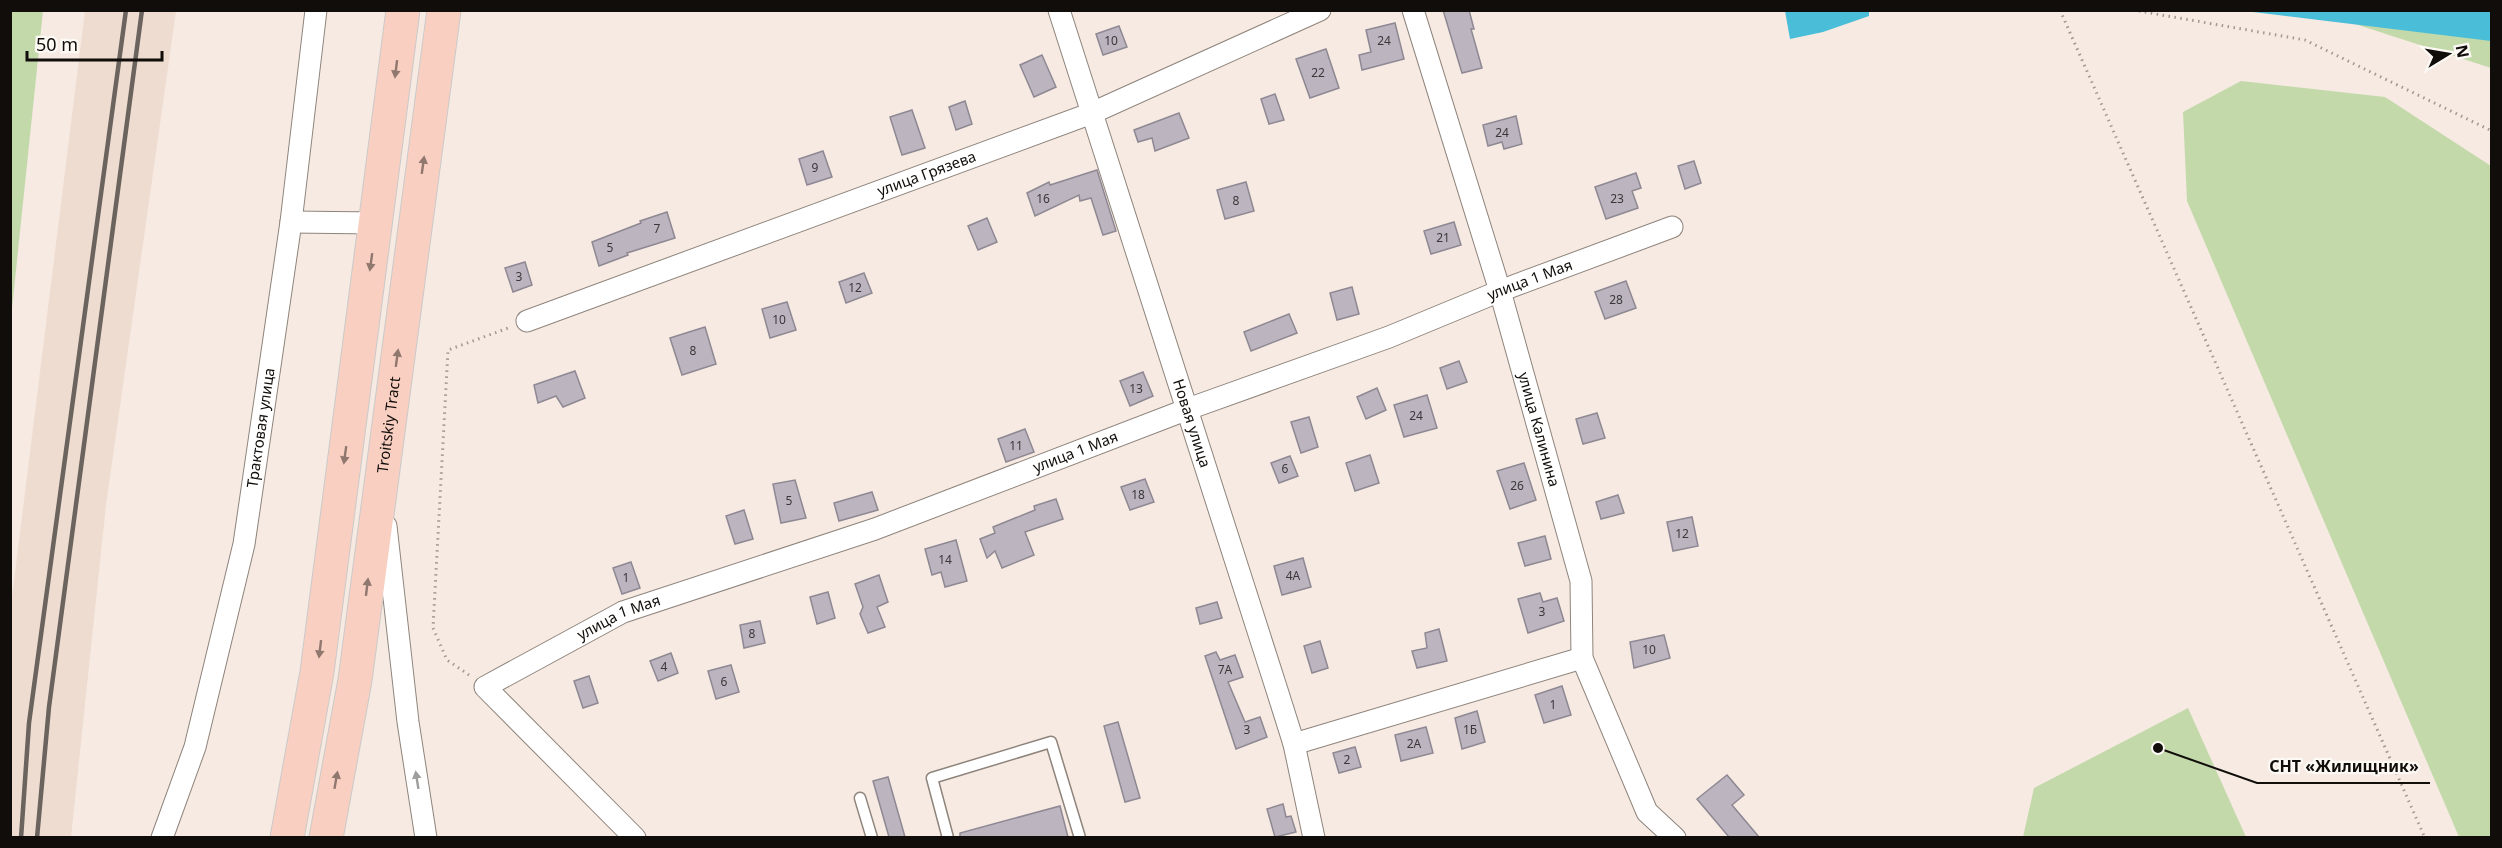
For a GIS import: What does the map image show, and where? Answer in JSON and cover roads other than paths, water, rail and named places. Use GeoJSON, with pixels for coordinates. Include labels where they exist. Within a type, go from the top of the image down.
{"type":"FeatureCollection","features":[{"type":"Feature","properties":{"kind":"main road"},"geometry":{"type":"LineString","coordinates":[[286,837],[317,672],[403,10]]}},
{"type":"Feature","properties":{"kind":"main road","name":"Troitskiy Tract"},"geometry":{"type":"LineString","coordinates":[[326,837],[355,680],[444,10]]}},
{"type":"Feature","properties":{"kind":"street","name":"Трактовая улица"},"geometry":{"type":"LineString","coordinates":[[162,837],[195,747],[244,544],[291,222],[316,10]]}},
{"type":"Feature","properties":{"kind":"street","name":"Новая улица"},"geometry":{"type":"LineString","coordinates":[[1059,10],[1294,744],[1314,837]]}},
{"type":"Feature","properties":{"kind":"street","name":"улица Грязева"},"geometry":{"type":"LineString","coordinates":[[527,321],[1092,113],[1320,10]]}},
{"type":"Feature","properties":{"kind":"street","name":"улица Калинина"},"geometry":{"type":"LineString","coordinates":[[1413,10],[1500,291],[1581,581],[1582,658],[1647,812],[1675,837]]}},
{"type":"Feature","properties":{"kind":"street"},"geometry":{"type":"LineString","coordinates":[[291,222],[377,223]]}},
{"type":"Feature","properties":{"kind":"street","name":"улица 1 Мая"},"geometry":{"type":"LineString","coordinates":[[635,837],[485,687],[623,612],[875,529],[1188,409],[1389,337],[1500,291],[1672,227]]}},
{"type":"Feature","properties":{"kind":"street"},"geometry":{"type":"LineString","coordinates":[[381,479],[408,722],[426,837]]}},
{"type":"Feature","properties":{"kind":"street"},"geometry":{"type":"LineString","coordinates":[[1294,744],[1582,658]]}},
{"type":"Feature","properties":{"kind":"lane"},"geometry":{"type":"LineString","coordinates":[[948,837],[932,778],[1050,742],[1080,837]]}},
{"type":"Feature","properties":{"kind":"lane"},"geometry":{"type":"LineString","coordinates":[[861,798],[872,837]]}},
{"type":"Feature","properties":{"kind":"water"},"geometry":{"type":"Polygon","coordinates":[[[1869,10],[1869,16],[1823,32],[1790,39],[1785,11],[1869,10]]]}},
{"type":"Feature","properties":{"kind":"water"},"geometry":{"type":"Polygon","coordinates":[[[2245,11],[2491,11],[2491,41],[2245,11]]]}},
{"type":"Feature","properties":{"kind":"railway"},"geometry":{"type":"LineString","coordinates":[[21,838],[29,723],[126,10]]}},
{"type":"Feature","properties":{"kind":"railway"},"geometry":{"type":"LineString","coordinates":[[37,838],[49,707],[142,10]]}},
{"type":"Feature","properties":{"kind":"place","name":"СНТ «Жилищник»"},"geometry":{"type":"Point","coordinates":[2158,748]}}]}
